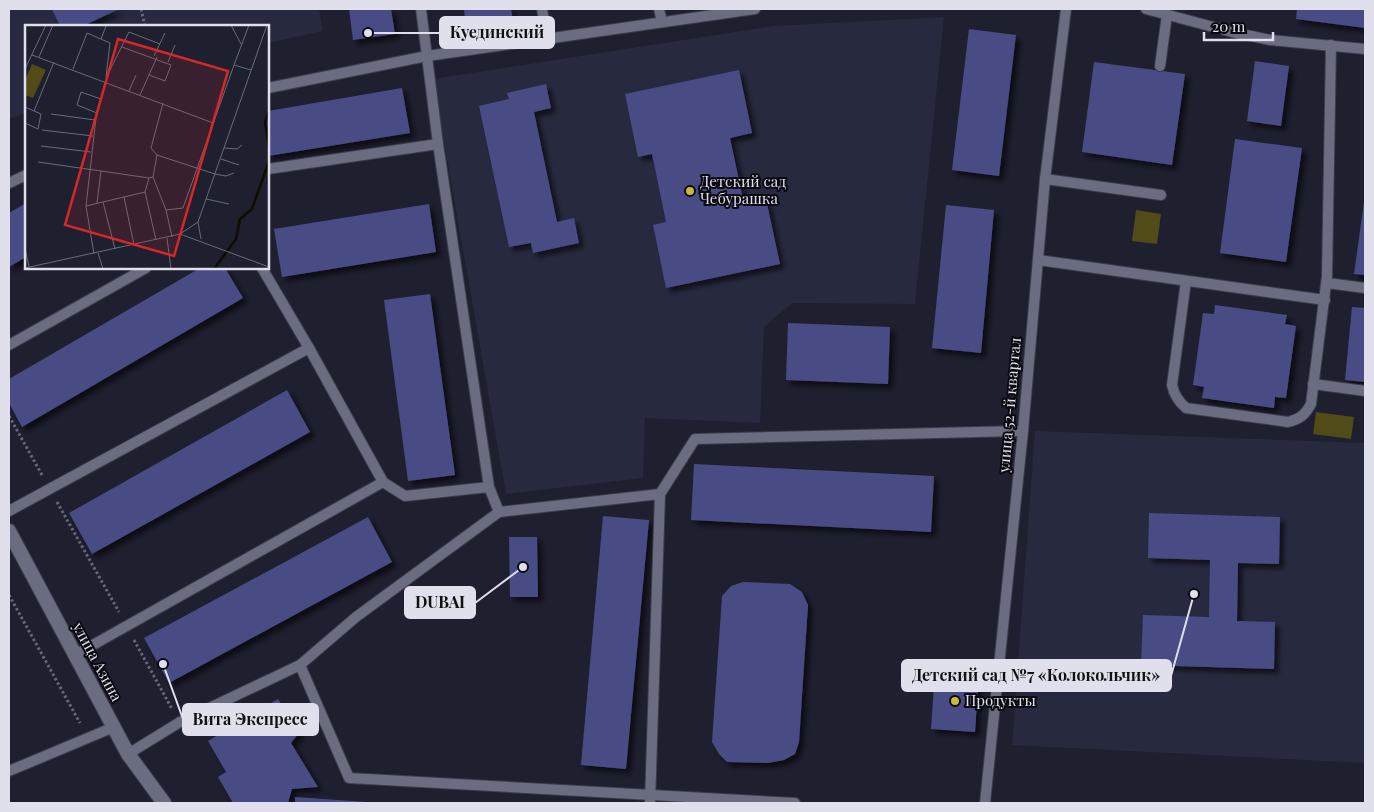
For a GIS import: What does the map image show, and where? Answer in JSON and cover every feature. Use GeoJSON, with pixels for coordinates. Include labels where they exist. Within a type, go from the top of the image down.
{"type":"FeatureCollection","features":[{"type":"Feature","properties":{"kind":"street","name":"улица Азина"},"geometry":{"type":"LineString","coordinates":[[9,532],[128,754],[164,803]]}},
{"type":"Feature","properties":{"kind":"lane"},"geometry":{"type":"LineString","coordinates":[[421,9],[438,144],[489,487],[499,512]]}},
{"type":"Feature","properties":{"kind":"lane"},"geometry":{"type":"LineString","coordinates":[[542,9],[547,39]]}},
{"type":"Feature","properties":{"kind":"lane"},"geometry":{"type":"LineString","coordinates":[[659,9],[662,22]]}},
{"type":"Feature","properties":{"kind":"lane"},"geometry":{"type":"LineString","coordinates":[[269,88],[427,56],[755,9]]}},
{"type":"Feature","properties":{"kind":"lane","name":"улица 52-й квартал"},"geometry":{"type":"LineString","coordinates":[[985,803],[1023,431],[1045,179],[1066,9]]}},
{"type":"Feature","properties":{"kind":"lane"},"geometry":{"type":"LineString","coordinates":[[1146,9],[1270,40],[1365,49]]}},
{"type":"Feature","properties":{"kind":"lane"},"geometry":{"type":"LineString","coordinates":[[1160,66],[1167,15]]}},
{"type":"Feature","properties":{"kind":"lane"},"geometry":{"type":"LineString","coordinates":[[1186,281],[1172,385],[1176,398],[1186,408],[1288,422],[1297,420],[1307,411],[1311,404],[1327,283],[1331,45]]}},
{"type":"Feature","properties":{"kind":"lane"},"geometry":{"type":"LineString","coordinates":[[269,169],[438,144]]}},
{"type":"Feature","properties":{"kind":"lane"},"geometry":{"type":"LineString","coordinates":[[9,182],[25,175]]}},
{"type":"Feature","properties":{"kind":"lane"},"geometry":{"type":"LineString","coordinates":[[1045,179],[1161,195]]}},
{"type":"Feature","properties":{"kind":"lane"},"geometry":{"type":"LineString","coordinates":[[1038,260],[1325,300]]}},
{"type":"Feature","properties":{"kind":"lane"},"geometry":{"type":"LineString","coordinates":[[9,345],[144,269]]}},
{"type":"Feature","properties":{"kind":"lane"},"geometry":{"type":"LineString","coordinates":[[263,269],[309,348],[383,482],[405,496],[489,487]]}},
{"type":"Feature","properties":{"kind":"lane"},"geometry":{"type":"LineString","coordinates":[[1327,283],[1365,288]]}},
{"type":"Feature","properties":{"kind":"lane"},"geometry":{"type":"LineString","coordinates":[[9,511],[309,348]]}},
{"type":"Feature","properties":{"kind":"lane"},"geometry":{"type":"LineString","coordinates":[[1313,384],[1365,391]]}},
{"type":"Feature","properties":{"kind":"lane"},"geometry":{"type":"LineString","coordinates":[[650,800],[660,494],[695,439],[1023,431]]}},
{"type":"Feature","properties":{"kind":"lane"},"geometry":{"type":"LineString","coordinates":[[75,654],[383,482]]}},
{"type":"Feature","properties":{"kind":"lane"},"geometry":{"type":"LineString","coordinates":[[128,754],[180,722],[300,666],[356,617],[499,512],[660,494]]}},
{"type":"Feature","properties":{"kind":"lane"},"geometry":{"type":"LineString","coordinates":[[300,666],[348,778],[650,800],[795,803]]}},
{"type":"Feature","properties":{"kind":"lane"},"geometry":{"type":"LineString","coordinates":[[9,771],[114,727]]}},
{"type":"Feature","properties":{"kind":"path"},"geometry":{"type":"LineString","coordinates":[[141,9],[145,25]]}},
{"type":"Feature","properties":{"kind":"path"},"geometry":{"type":"LineString","coordinates":[[9,416],[180,722]]}},
{"type":"Feature","properties":{"kind":"path"},"geometry":{"type":"LineString","coordinates":[[9,595],[88,738]]}},
{"type":"Feature","properties":{"kind":"shaded area"},"geometry":{"type":"Polygon","coordinates":[[[9,9],[319,9],[323,31],[269,43],[269,25],[25,25],[25,113],[9,119],[9,9]]]}},
{"type":"Feature","properties":{"kind":"shaded area","name":"Детский сад Чебурашка"},"geometry":{"type":"Polygon","coordinates":[[[944,17],[915,304],[792,303],[764,327],[760,423],[645,418],[643,478],[506,494],[433,79],[774,26],[944,17]]]}},
{"type":"Feature","properties":{"kind":"shaded area"},"geometry":{"type":"Polygon","coordinates":[[[1136,210],[1161,214],[1157,244],[1132,241],[1136,210]]]}},
{"type":"Feature","properties":{"kind":"shaded area"},"geometry":{"type":"Polygon","coordinates":[[[1316,412],[1354,417],[1351,439],[1313,434],[1316,412]]]}},
{"type":"Feature","properties":{"kind":"shaded area"},"geometry":{"type":"Polygon","coordinates":[[[1035,431],[1365,443],[1365,763],[1012,745],[1035,431]]]}},
{"type":"Feature","properties":{"kind":"building"},"geometry":{"type":"Polygon","coordinates":[[[52,9],[119,9],[85,25],[60,25],[52,9]]]}},
{"type":"Feature","properties":{"kind":"building"},"geometry":{"type":"Polygon","coordinates":[[[349,9],[391,9],[395,34],[353,40],[349,9]]]}},
{"type":"Feature","properties":{"kind":"building"},"geometry":{"type":"Polygon","coordinates":[[[464,9],[511,9],[513,21],[466,28],[464,9]]]}},
{"type":"Feature","properties":{"kind":"building"},"geometry":{"type":"Polygon","coordinates":[[[1297,9],[1365,9],[1365,28],[1296,19],[1297,9]]]}},
{"type":"Feature","properties":{"kind":"building"},"geometry":{"type":"Polygon","coordinates":[[[969,29],[1016,35],[999,176],[952,170],[969,29]]]}},
{"type":"Feature","properties":{"kind":"building"},"geometry":{"type":"Polygon","coordinates":[[[1255,61],[1289,66],[1281,126],[1247,121],[1255,61]]]}},
{"type":"Feature","properties":{"kind":"building"},"geometry":{"type":"Polygon","coordinates":[[[1094,62],[1185,74],[1172,165],[1082,152],[1094,62]]]}},
{"type":"Feature","properties":{"kind":"building"},"geometry":{"type":"Polygon","coordinates":[[[739,70],[752,133],[730,138],[744,204],[766,199],[780,264],[666,288],[653,225],[666,222],[652,154],[638,157],[625,94],[739,70]]]}},
{"type":"Feature","properties":{"kind":"building"},"geometry":{"type":"Polygon","coordinates":[[[546,84],[551,108],[534,112],[557,222],[574,218],[579,243],[533,253],[531,243],[509,247],[479,106],[509,99],[507,93],[546,84]]]}},
{"type":"Feature","properties":{"kind":"building"},"geometry":{"type":"Polygon","coordinates":[[[402,88],[410,133],[269,156],[269,111],[402,88]]]}},
{"type":"Feature","properties":{"kind":"building"},"geometry":{"type":"Polygon","coordinates":[[[1235,139],[1302,148],[1286,262],[1220,253],[1235,139]]]}},
{"type":"Feature","properties":{"kind":"building"},"geometry":{"type":"Polygon","coordinates":[[[1365,202],[1365,275],[1354,274],[1365,202]]]}},
{"type":"Feature","properties":{"kind":"building"},"geometry":{"type":"Polygon","coordinates":[[[25,204],[25,258],[9,267],[9,213],[25,204]]]}},
{"type":"Feature","properties":{"kind":"building"},"geometry":{"type":"Polygon","coordinates":[[[429,204],[436,252],[282,277],[274,229],[429,204]]]}},
{"type":"Feature","properties":{"kind":"building"},"geometry":{"type":"Polygon","coordinates":[[[946,205],[994,210],[981,353],[932,348],[946,205]]]}},
{"type":"Feature","properties":{"kind":"building"},"geometry":{"type":"Polygon","coordinates":[[[198,269],[226,269],[243,298],[22,427],[9,403],[9,379],[198,269]]]}},
{"type":"Feature","properties":{"kind":"building"},"geometry":{"type":"Polygon","coordinates":[[[430,294],[455,475],[408,481],[384,300],[430,294]]]}},
{"type":"Feature","properties":{"kind":"building"},"geometry":{"type":"Polygon","coordinates":[[[1215,305],[1287,315],[1285,324],[1296,326],[1286,398],[1275,397],[1274,408],[1202,398],[1204,387],[1193,385],[1203,313],[1214,314],[1215,305]]]}},
{"type":"Feature","properties":{"kind":"building"},"geometry":{"type":"Polygon","coordinates":[[[1352,307],[1365,308],[1365,382],[1345,380],[1352,307]]]}},
{"type":"Feature","properties":{"kind":"building"},"geometry":{"type":"Polygon","coordinates":[[[788,323],[890,327],[888,384],[786,380],[788,323]]]}},
{"type":"Feature","properties":{"kind":"building"},"geometry":{"type":"Polygon","coordinates":[[[287,390],[310,432],[92,554],[69,513],[287,390]]]}},
{"type":"Feature","properties":{"kind":"building"},"geometry":{"type":"Polygon","coordinates":[[[694,464],[934,476],[931,532],[691,520],[694,464]]]}},
{"type":"Feature","properties":{"kind":"building"},"geometry":{"type":"Polygon","coordinates":[[[1149,513],[1280,517],[1279,564],[1238,563],[1237,621],[1275,622],[1274,669],[1141,665],[1143,615],[1209,617],[1210,560],[1148,558],[1149,513]]]}},
{"type":"Feature","properties":{"kind":"building"},"geometry":{"type":"Polygon","coordinates":[[[603,516],[649,520],[626,769],[581,765],[603,516]]]}},
{"type":"Feature","properties":{"kind":"building"},"geometry":{"type":"Polygon","coordinates":[[[368,517],[392,562],[169,683],[144,638],[368,517]]]}},
{"type":"Feature","properties":{"kind":"building"},"geometry":{"type":"Polygon","coordinates":[[[509,537],[537,537],[538,597],[510,597],[509,537]]]}},
{"type":"Feature","properties":{"kind":"building"},"geometry":{"type":"Polygon","coordinates":[[[743,582],[790,584],[802,592],[808,605],[799,742],[795,754],[784,760],[768,763],[727,762],[719,754],[712,742],[722,596],[731,586],[743,582]]]}},
{"type":"Feature","properties":{"kind":"building","name":"Продукты"},"geometry":{"type":"Polygon","coordinates":[[[935,670],[979,673],[975,732],[931,729],[935,670]]]}},
{"type":"Feature","properties":{"kind":"building"},"geometry":{"type":"Polygon","coordinates":[[[278,699],[299,733],[291,743],[318,787],[292,789],[288,803],[233,803],[218,777],[226,772],[208,741],[278,699]]]}},
{"type":"Feature","properties":{"kind":"building"},"geometry":{"type":"Polygon","coordinates":[[[295,797],[367,802],[367,803],[295,803],[295,797]]]}},
{"type":"Feature","properties":{"kind":"place","name":"Куединский"},"geometry":{"type":"Point","coordinates":[368,33]}},
{"type":"Feature","properties":{"kind":"place","name":"Детский сад Чебурашка"},"geometry":{"type":"Point","coordinates":[690,191]}},
{"type":"Feature","properties":{"kind":"place","name":"DUBAI"},"geometry":{"type":"Point","coordinates":[523,567]}},
{"type":"Feature","properties":{"kind":"place","name":"Детский сад №7 «Колокольчик»"},"geometry":{"type":"Point","coordinates":[1194,594]}},
{"type":"Feature","properties":{"kind":"place","name":"Вита Экспресс"},"geometry":{"type":"Point","coordinates":[163,664]}},
{"type":"Feature","properties":{"kind":"place","name":"Продукты"},"geometry":{"type":"Point","coordinates":[955,701]}}]}
